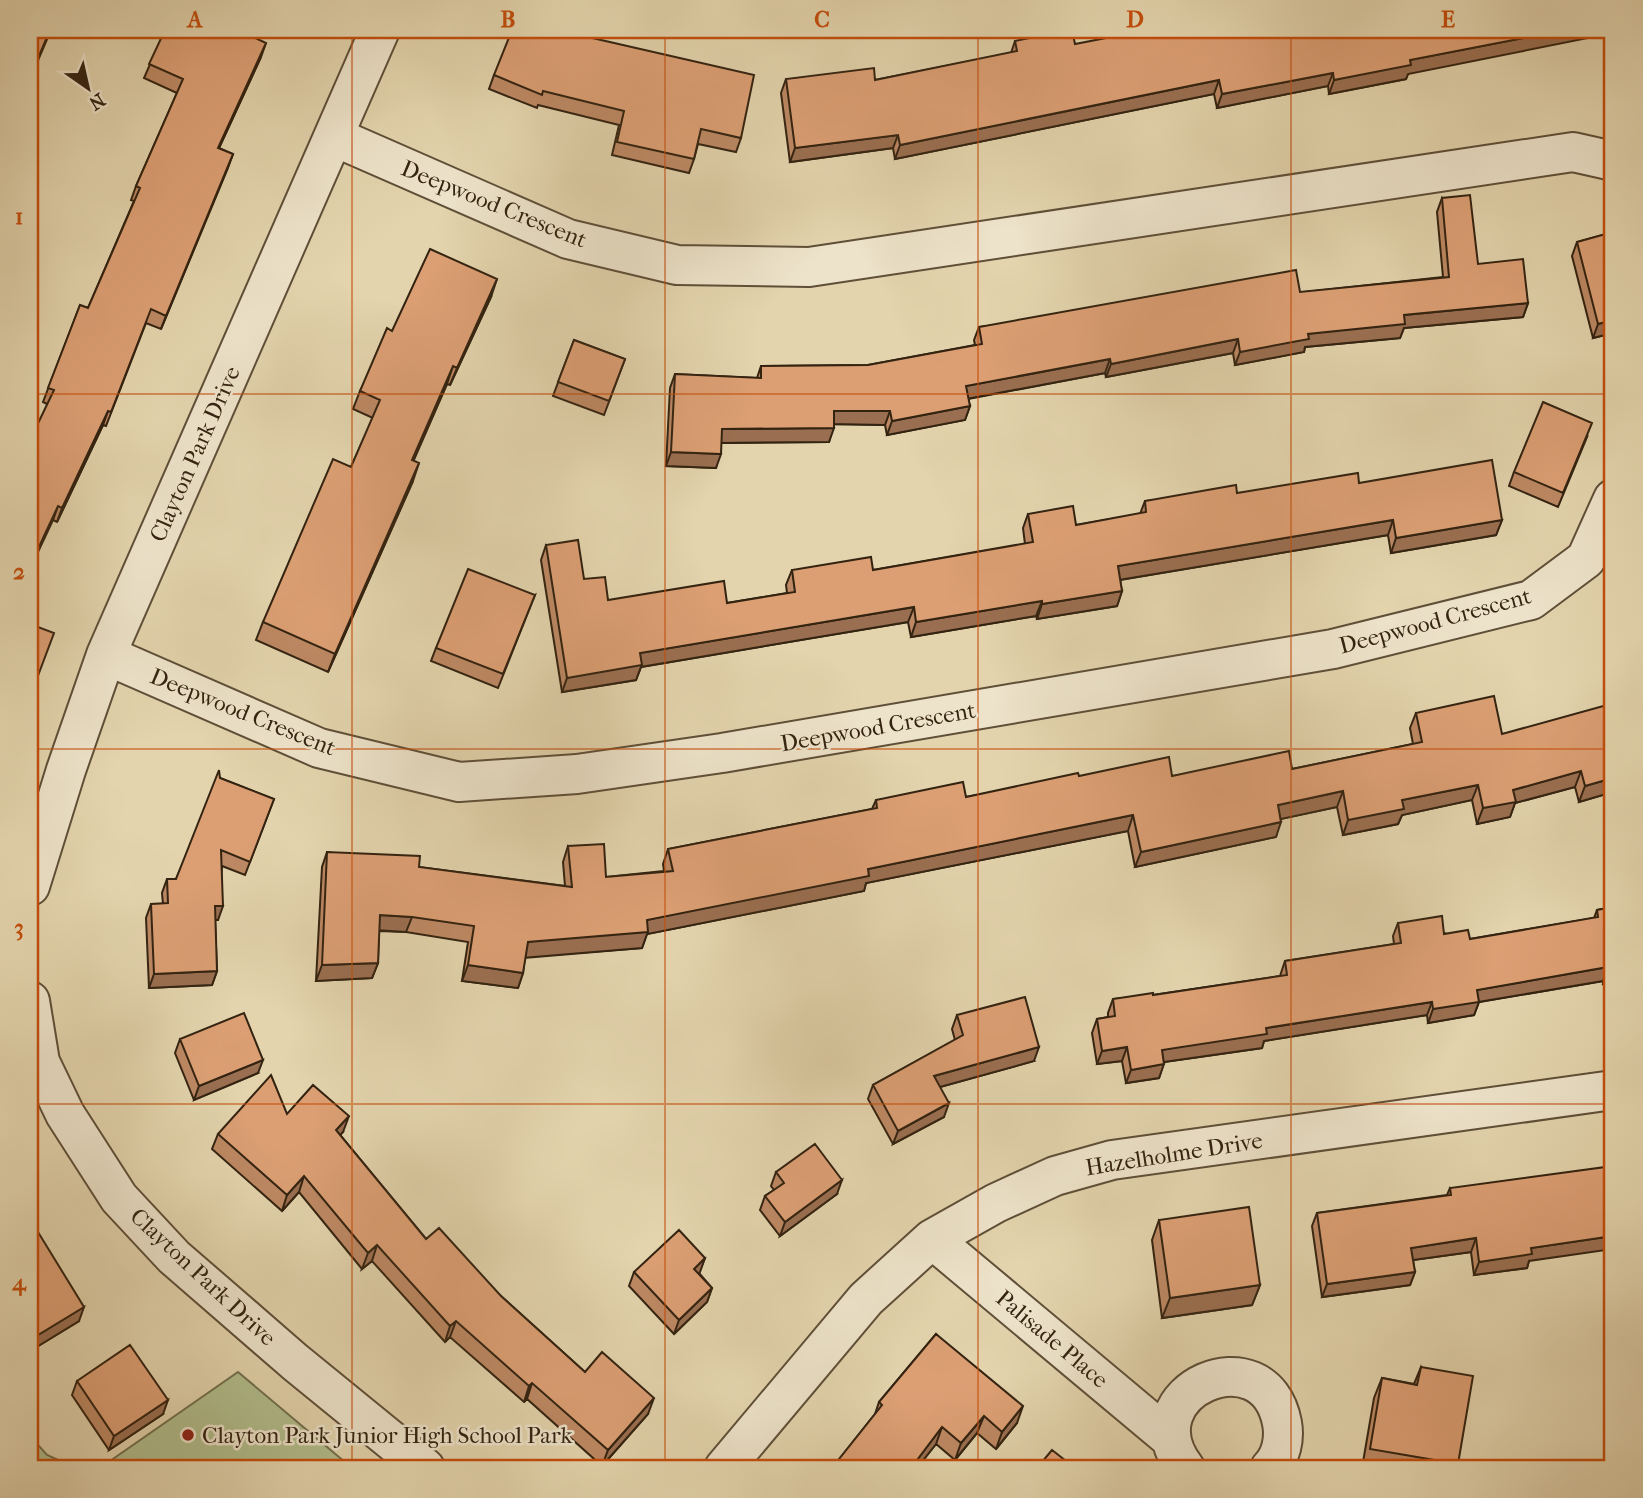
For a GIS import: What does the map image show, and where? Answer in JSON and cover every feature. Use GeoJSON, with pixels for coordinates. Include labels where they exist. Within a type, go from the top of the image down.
{"type":"FeatureCollection","features":[{"type":"Feature","properties":{"kind":"street","name":"Clayton Park Drive"},"geometry":{"type":"LineString","coordinates":[[30,886],[65,770],[106,655],[380,30]]}},
{"type":"Feature","properties":{"kind":"street","name":"Deepwood Crescent"},"geometry":{"type":"LineString","coordinates":[[334,136],[568,239],[677,265],[703,266],[809,267],[1573,152],[1613,161]]}},
{"type":"Feature","properties":{"kind":"street","name":"Deepwood Crescent"},"geometry":{"type":"LineString","coordinates":[[106,655],[320,748],[459,782],[577,774],[722,753],[1333,649],[1531,600],[1586,558],[1613,499]]}},
{"type":"Feature","properties":{"kind":"street","name":"Clayton Park Drive"},"geometry":{"type":"LineString","coordinates":[[30,1001],[35,1063],[119,1198],[174,1257],[295,1362],[425,1468]]}},
{"type":"Feature","properties":{"kind":"street","name":"Hazelholme Drive"},"geometry":{"type":"LineString","coordinates":[[724,1468],[866,1299],[932,1238],[1055,1175],[1112,1160],[1613,1090]]}},
{"type":"Feature","properties":{"kind":"street","name":"Palisade Place"},"geometry":{"type":"LineString","coordinates":[[932,1238],[1178,1454]]}},
{"type":"Feature","properties":{"kind":"street","name":"Palisade Place"},"geometry":{"type":"LineString","coordinates":[[1178,1454],[1172,1421],[1179,1404],[1190,1390],[1205,1381],[1223,1376],[1241,1377],[1258,1385],[1271,1396],[1280,1412],[1282,1448],[1270,1468]]}},
{"type":"Feature","properties":{"kind":"green space"},"geometry":{"type":"Polygon","coordinates":[[[238,1372],[352,1468],[100,1468],[238,1372]]]}},
{"type":"Feature","properties":{"kind":"green space"},"geometry":{"type":"Polygon","coordinates":[[[30,1436],[47,1455],[76,1468],[30,1468],[30,1436]]]}},
{"type":"Feature","properties":{"kind":"building"},"geometry":{"type":"Polygon","coordinates":[[[30,30],[50,30],[30,77],[30,30]]]}},
{"type":"Feature","properties":{"kind":"building"},"geometry":{"type":"Polygon","coordinates":[[[165,30],[254,30],[251,36],[266,43],[218,148],[233,154],[166,316],[151,309],[111,412],[108,411],[62,508],[58,506],[30,566],[30,440],[54,390],[48,388],[80,305],[88,308],[140,188],[136,186],[183,79],[149,64],[165,30]]]}},
{"type":"Feature","properties":{"kind":"building"},"geometry":{"type":"Polygon","coordinates":[[[512,30],[571,30],[588,37],[754,75],[741,138],[701,129],[694,159],[617,142],[624,111],[543,91],[542,95],[494,75],[512,30]]]}},
{"type":"Feature","properties":{"kind":"building"},"geometry":{"type":"Polygon","coordinates":[[[1072,30],[1075,44],[1147,30],[1565,30],[1410,60],[1411,65],[1334,80],[1333,73],[1222,94],[1219,80],[900,145],[898,135],[795,148],[786,79],[874,68],[875,80],[1017,51],[1015,41],[1072,30]]]}},
{"type":"Feature","properties":{"kind":"building"},"geometry":{"type":"Polygon","coordinates":[[[1470,195],[1478,264],[1523,259],[1528,303],[1404,315],[1405,324],[1308,334],[1309,339],[1240,352],[1238,339],[1111,364],[1110,359],[966,386],[970,406],[892,421],[890,411],[834,411],[834,428],[722,429],[721,454],[671,452],[675,374],[761,378],[761,366],[868,365],[982,344],[979,327],[1296,270],[1300,292],[1449,277],[1442,198],[1470,195]]]}},
{"type":"Feature","properties":{"kind":"building"},"geometry":{"type":"Polygon","coordinates":[[[1613,232],[1613,320],[1598,324],[1577,242],[1613,232]]]}},
{"type":"Feature","properties":{"kind":"building"},"geometry":{"type":"Polygon","coordinates":[[[430,249],[497,279],[457,368],[453,366],[412,460],[419,463],[335,654],[263,622],[333,459],[351,467],[380,400],[360,391],[387,328],[392,331],[430,249]]]}},
{"type":"Feature","properties":{"kind":"building"},"geometry":{"type":"Polygon","coordinates":[[[574,340],[625,359],[609,401],[558,382],[574,340]]]}},
{"type":"Feature","properties":{"kind":"building"},"geometry":{"type":"Polygon","coordinates":[[[1543,402],[1592,423],[1563,493],[1514,472],[1543,402]]]}},
{"type":"Feature","properties":{"kind":"building"},"geometry":{"type":"Polygon","coordinates":[[[1492,460],[1502,520],[1396,538],[1393,520],[1118,566],[1122,591],[916,622],[914,607],[640,653],[642,665],[567,678],[546,545],[578,540],[584,579],[605,577],[608,600],[724,581],[727,603],[795,592],[792,570],[871,557],[873,570],[1033,542],[1028,514],[1073,506],[1076,525],[1146,512],[1145,501],[1236,485],[1237,493],[1358,473],[1359,483],[1492,460]]]}},
{"type":"Feature","properties":{"kind":"building"},"geometry":{"type":"Polygon","coordinates":[[[468,569],[535,595],[503,674],[436,648],[468,569]]]}},
{"type":"Feature","properties":{"kind":"building"},"geometry":{"type":"Polygon","coordinates":[[[30,624],[54,633],[30,697],[30,624]]]}},
{"type":"Feature","properties":{"kind":"building"},"geometry":{"type":"Polygon","coordinates":[[[1494,696],[1502,734],[1607,705],[1613,728],[1613,778],[1585,786],[1581,771],[1513,790],[1516,802],[1483,808],[1478,785],[1402,800],[1404,809],[1348,820],[1343,791],[1278,805],[1281,822],[1141,852],[1133,815],[868,869],[869,876],[647,920],[648,932],[528,942],[523,973],[468,965],[474,926],[380,915],[378,963],[322,965],[327,852],[420,856],[419,867],[572,887],[568,846],[604,844],[606,877],[673,871],[668,849],[877,808],[876,800],[963,782],[966,797],[1169,757],[1172,776],[1289,751],[1292,769],[1422,742],[1416,713],[1494,696]]]}},
{"type":"Feature","properties":{"kind":"building"},"geometry":{"type":"Polygon","coordinates":[[[219,770],[220,778],[274,799],[250,862],[221,850],[223,906],[215,906],[217,971],[154,974],[151,904],[168,903],[167,879],[176,879],[219,770]]]}},
{"type":"Feature","properties":{"kind":"building"},"geometry":{"type":"Polygon","coordinates":[[[1613,907],[1613,969],[1608,970],[1608,967],[1477,990],[1479,1002],[1433,1009],[1432,1002],[1266,1028],[1267,1034],[1162,1050],[1164,1064],[1131,1070],[1127,1047],[1102,1051],[1097,1019],[1115,1016],[1113,999],[1287,975],[1285,961],[1401,943],[1398,923],[1442,916],[1444,934],[1468,930],[1470,939],[1598,917],[1597,910],[1613,907]]]}},
{"type":"Feature","properties":{"kind":"building"},"geometry":{"type":"Polygon","coordinates":[[[1025,997],[1039,1047],[934,1076],[949,1103],[898,1131],[873,1085],[963,1035],[957,1015],[1025,997]]]}},
{"type":"Feature","properties":{"kind":"building"},"geometry":{"type":"Polygon","coordinates":[[[244,1013],[263,1060],[199,1086],[180,1039],[244,1013]]]}},
{"type":"Feature","properties":{"kind":"building"},"geometry":{"type":"Polygon","coordinates":[[[271,1075],[287,1114],[313,1085],[349,1116],[336,1130],[426,1239],[439,1228],[501,1296],[585,1372],[602,1352],[654,1398],[608,1450],[532,1383],[529,1386],[456,1321],[450,1326],[377,1245],[368,1253],[304,1176],[287,1195],[218,1134],[271,1075]]]}},
{"type":"Feature","properties":{"kind":"building"},"geometry":{"type":"Polygon","coordinates":[[[815,1144],[842,1180],[785,1222],[765,1196],[784,1183],[776,1172],[815,1144]]]}},
{"type":"Feature","properties":{"kind":"building"},"geometry":{"type":"Polygon","coordinates":[[[1613,1166],[1613,1236],[1531,1248],[1532,1254],[1479,1262],[1476,1238],[1411,1248],[1415,1272],[1327,1284],[1317,1213],[1451,1195],[1450,1188],[1613,1166]]]}},
{"type":"Feature","properties":{"kind":"building"},"geometry":{"type":"Polygon","coordinates":[[[1249,1207],[1260,1285],[1170,1298],[1159,1220],[1249,1207]]]}},
{"type":"Feature","properties":{"kind":"building"},"geometry":{"type":"Polygon","coordinates":[[[30,1219],[84,1307],[33,1338],[30,1332],[30,1219]]]}},
{"type":"Feature","properties":{"kind":"building"},"geometry":{"type":"Polygon","coordinates":[[[679,1230],[705,1258],[694,1269],[712,1288],[679,1320],[634,1272],[679,1230]]]}},
{"type":"Feature","properties":{"kind":"building"},"geometry":{"type":"Polygon","coordinates":[[[936,1334],[1023,1406],[1002,1432],[984,1416],[961,1443],[942,1427],[911,1468],[832,1468],[882,1405],[879,1402],[936,1334]]]}},
{"type":"Feature","properties":{"kind":"building"},"geometry":{"type":"Polygon","coordinates":[[[130,1345],[168,1400],[114,1436],[77,1381],[130,1345]]]}},
{"type":"Feature","properties":{"kind":"building"},"geometry":{"type":"Polygon","coordinates":[[[1421,1367],[1473,1376],[1458,1464],[1370,1449],[1382,1378],[1417,1385],[1421,1367]]]}},
{"type":"Feature","properties":{"kind":"building"},"geometry":{"type":"Polygon","coordinates":[[[1052,1450],[1075,1468],[1037,1468],[1052,1450]]]}},
{"type":"Feature","properties":{"kind":"place","name":"Clayton Park Junior High School Park"},"geometry":{"type":"Point","coordinates":[188,1435]}}]}
